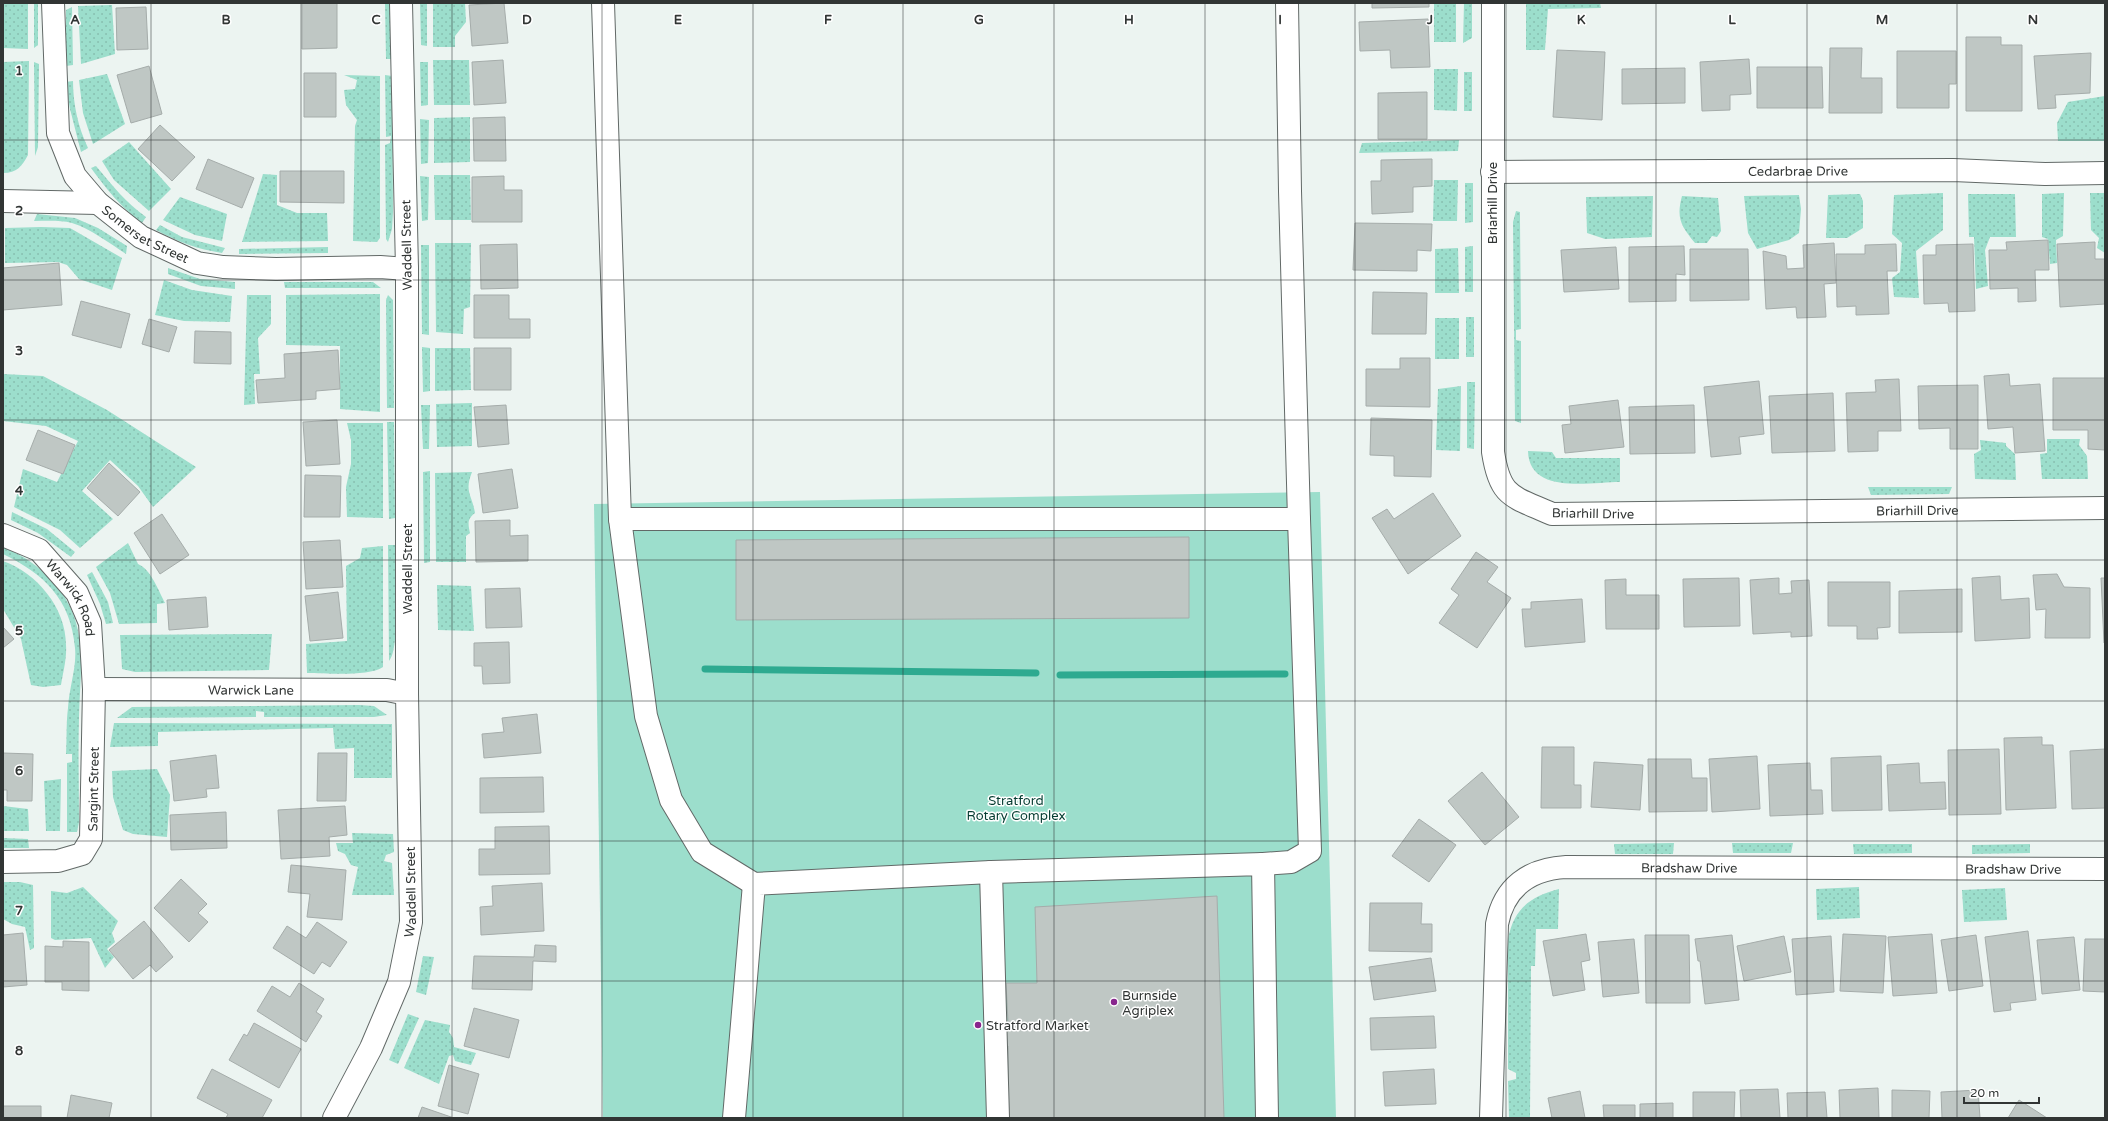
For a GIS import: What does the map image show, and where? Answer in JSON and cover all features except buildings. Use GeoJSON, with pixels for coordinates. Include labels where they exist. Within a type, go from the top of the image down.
{"type":"FeatureCollection","features":[{"type":"Feature","properties":{"kind":"street","name":"Somerset Street"},"geometry":{"type":"LineString","coordinates":[[53,3],[58,133],[75,176],[98,203],[141,238],[197,263],[242,268],[380,267],[406,269]]}},
{"type":"Feature","properties":{"kind":"street","name":"Waddell Street"},"geometry":{"type":"LineString","coordinates":[[334,1118],[371,1048],[399,982],[410,922],[406,269],[401,3]]}},
{"type":"Feature","properties":{"kind":"street"},"geometry":{"type":"LineString","coordinates":[[603,3],[620,519],[646,716],[671,800],[702,852],[754,884],[991,872],[1262,864],[1291,862],[1310,851],[1290,191],[1287,3]]}},
{"type":"Feature","properties":{"kind":"street","name":"Briarhill Drive"},"geometry":{"type":"LineString","coordinates":[[1493,3],[1493,452],[1496,472],[1502,487],[1514,497],[1552,514],[2105,508]]}},
{"type":"Feature","properties":{"kind":"street","name":"Cedarbrae Drive"},"geometry":{"type":"LineString","coordinates":[[1492,172],[1953,170],[2045,174],[2105,173]]}},
{"type":"Feature","properties":{"kind":"street"},"geometry":{"type":"LineString","coordinates":[[3,201],[98,203]]}},
{"type":"Feature","properties":{"kind":"street"},"geometry":{"type":"LineString","coordinates":[[620,519],[1299,519]]}},
{"type":"Feature","properties":{"kind":"street","name":"Warwick Road"},"geometry":{"type":"LineString","coordinates":[[3,535],[39,550],[77,593],[90,623],[94,689]]}},
{"type":"Feature","properties":{"kind":"street","name":"Warwick Lane"},"geometry":{"type":"LineString","coordinates":[[94,689],[387,690],[408,694]]}},
{"type":"Feature","properties":{"kind":"street","name":"Sargint Street"},"geometry":{"type":"LineString","coordinates":[[3,862],[58,861],[82,854],[91,839],[94,689]]}},
{"type":"Feature","properties":{"kind":"street"},"geometry":{"type":"LineString","coordinates":[[1262,864],[1267,1118]]}},
{"type":"Feature","properties":{"kind":"street","name":"Bradshaw Drive"},"geometry":{"type":"LineString","coordinates":[[1491,1118],[1497,924],[1502,905],[1507,897],[1520,882],[1536,872],[1546,869],[1566,867],[2105,869]]}},
{"type":"Feature","properties":{"kind":"street"},"geometry":{"type":"LineString","coordinates":[[991,872],[998,1118]]}},
{"type":"Feature","properties":{"kind":"street"},"geometry":{"type":"LineString","coordinates":[[734,1118],[754,884]]}},
{"type":"Feature","properties":{"kind":"green space"},"geometry":{"type":"Polygon","coordinates":[[[3,3],[28,3],[28,49],[3,48],[3,3]]]}},
{"type":"Feature","properties":{"kind":"green space"},"geometry":{"type":"Polygon","coordinates":[[[34,3],[38,3],[38,45],[34,48],[34,3]]]}},
{"type":"Feature","properties":{"kind":"green space"},"geometry":{"type":"Polygon","coordinates":[[[420,3],[427,3],[427,46],[421,45],[420,3]]]}},
{"type":"Feature","properties":{"kind":"green space"},"geometry":{"type":"Polygon","coordinates":[[[433,3],[465,3],[466,22],[455,36],[455,47],[433,47],[433,3]]]}},
{"type":"Feature","properties":{"kind":"green space"},"geometry":{"type":"Polygon","coordinates":[[[1434,3],[1456,3],[1456,42],[1434,42],[1434,3]]]}},
{"type":"Feature","properties":{"kind":"green space"},"geometry":{"type":"Polygon","coordinates":[[[1464,3],[1472,3],[1472,38],[1463,43],[1464,3]]]}},
{"type":"Feature","properties":{"kind":"green space"},"geometry":{"type":"Polygon","coordinates":[[[1526,3],[1600,3],[1601,8],[1548,9],[1545,50],[1526,50],[1526,3]]]}},
{"type":"Feature","properties":{"kind":"green space"},"geometry":{"type":"Polygon","coordinates":[[[385,4],[392,4],[392,59],[386,59],[385,4]]]}},
{"type":"Feature","properties":{"kind":"green space"},"geometry":{"type":"Polygon","coordinates":[[[112,5],[115,54],[81,64],[78,6],[112,5]]]}},
{"type":"Feature","properties":{"kind":"green space"},"geometry":{"type":"Polygon","coordinates":[[[72,7],[73,65],[66,66],[66,10],[72,7]]]}},
{"type":"Feature","properties":{"kind":"green space"},"geometry":{"type":"Polygon","coordinates":[[[433,60],[469,60],[470,105],[434,105],[433,60]]]}},
{"type":"Feature","properties":{"kind":"green space"},"geometry":{"type":"Polygon","coordinates":[[[29,61],[28,155],[18,168],[12,172],[3,173],[3,62],[29,61]]]}},
{"type":"Feature","properties":{"kind":"green space"},"geometry":{"type":"Polygon","coordinates":[[[34,62],[39,64],[38,147],[35,156],[34,62]]]}},
{"type":"Feature","properties":{"kind":"green space"},"geometry":{"type":"Polygon","coordinates":[[[420,62],[428,62],[428,105],[421,106],[420,62]]]}},
{"type":"Feature","properties":{"kind":"green space"},"geometry":{"type":"Polygon","coordinates":[[[1434,69],[1458,69],[1457,111],[1434,110],[1434,69]]]}},
{"type":"Feature","properties":{"kind":"green space"},"geometry":{"type":"Polygon","coordinates":[[[1464,72],[1472,72],[1472,111],[1464,111],[1464,72]]]}},
{"type":"Feature","properties":{"kind":"green space"},"geometry":{"type":"Polygon","coordinates":[[[107,74],[125,124],[93,144],[83,113],[79,80],[107,74]]]}},
{"type":"Feature","properties":{"kind":"green space"},"geometry":{"type":"Polygon","coordinates":[[[344,75],[380,76],[380,238],[377,242],[353,241],[355,126],[357,120],[346,105],[344,90],[355,89],[357,80],[344,75]]]}},
{"type":"Feature","properties":{"kind":"green space"},"geometry":{"type":"Polygon","coordinates":[[[385,75],[392,76],[393,212],[392,229],[388,242],[386,239],[385,145],[390,143],[391,136],[386,137],[385,75]]]}},
{"type":"Feature","properties":{"kind":"green space"},"geometry":{"type":"Polygon","coordinates":[[[73,81],[77,115],[81,132],[88,148],[81,152],[65,82],[73,81]]]}},
{"type":"Feature","properties":{"kind":"green space"},"geometry":{"type":"Polygon","coordinates":[[[2105,96],[2105,141],[2058,141],[2057,123],[2068,102],[2105,96]]]}},
{"type":"Feature","properties":{"kind":"green space"},"geometry":{"type":"Polygon","coordinates":[[[470,117],[470,162],[434,163],[434,118],[470,117]]]}},
{"type":"Feature","properties":{"kind":"green space"},"geometry":{"type":"Polygon","coordinates":[[[420,119],[429,120],[428,163],[421,164],[420,119]]]}},
{"type":"Feature","properties":{"kind":"green space"},"geometry":{"type":"Polygon","coordinates":[[[1459,140],[1458,151],[1359,153],[1362,143],[1459,140]]]}},
{"type":"Feature","properties":{"kind":"green space"},"geometry":{"type":"Polygon","coordinates":[[[129,142],[171,189],[149,211],[114,180],[102,161],[129,142]]]}},
{"type":"Feature","properties":{"kind":"green space"},"geometry":{"type":"Polygon","coordinates":[[[96,166],[126,200],[146,217],[142,223],[120,204],[109,191],[91,168],[96,166]]]}},
{"type":"Feature","properties":{"kind":"green space"},"geometry":{"type":"Polygon","coordinates":[[[263,174],[277,175],[277,205],[297,213],[327,213],[328,241],[242,242],[263,174]]]}},
{"type":"Feature","properties":{"kind":"green space"},"geometry":{"type":"Polygon","coordinates":[[[434,175],[470,175],[471,220],[435,220],[434,175]]]}},
{"type":"Feature","properties":{"kind":"green space"},"geometry":{"type":"Polygon","coordinates":[[[420,176],[429,177],[428,220],[422,221],[420,176]]]}},
{"type":"Feature","properties":{"kind":"green space"},"geometry":{"type":"Polygon","coordinates":[[[1434,180],[1458,180],[1457,221],[1433,221],[1434,180]]]}},
{"type":"Feature","properties":{"kind":"green space"},"geometry":{"type":"Polygon","coordinates":[[[1465,183],[1473,183],[1473,222],[1465,223],[1465,183]]]}},
{"type":"Feature","properties":{"kind":"green space"},"geometry":{"type":"Polygon","coordinates":[[[1943,193],[1943,230],[1916,251],[1919,298],[1894,297],[1892,278],[1900,272],[1902,243],[1892,234],[1894,195],[1943,193]]]}},
{"type":"Feature","properties":{"kind":"green space"},"geometry":{"type":"Polygon","coordinates":[[[2064,193],[2063,236],[2056,240],[2057,263],[2050,264],[2048,239],[2042,237],[2042,194],[2064,193]]]}},
{"type":"Feature","properties":{"kind":"green space"},"geometry":{"type":"Polygon","coordinates":[[[2090,193],[2105,193],[2105,253],[2097,248],[2099,238],[2091,230],[2090,193]]]}},
{"type":"Feature","properties":{"kind":"green space"},"geometry":{"type":"Polygon","coordinates":[[[1860,194],[1863,201],[1863,228],[1847,238],[1826,238],[1828,195],[1860,194]]]}},
{"type":"Feature","properties":{"kind":"green space"},"geometry":{"type":"Polygon","coordinates":[[[1968,194],[2015,194],[2016,237],[1990,237],[1985,250],[1988,286],[1976,289],[1974,237],[1969,237],[1968,194]]]}},
{"type":"Feature","properties":{"kind":"green space"},"geometry":{"type":"Polygon","coordinates":[[[1799,195],[1801,209],[1799,233],[1789,240],[1757,249],[1748,233],[1744,196],[1799,195]]]}},
{"type":"Feature","properties":{"kind":"green space"},"geometry":{"type":"Polygon","coordinates":[[[1653,196],[1652,237],[1605,239],[1587,233],[1586,197],[1653,196]]]}},
{"type":"Feature","properties":{"kind":"green space"},"geometry":{"type":"Polygon","coordinates":[[[1682,196],[1718,198],[1721,231],[1717,237],[1712,236],[1707,243],[1695,243],[1686,232],[1681,221],[1680,204],[1682,196]]]}},
{"type":"Feature","properties":{"kind":"green space"},"geometry":{"type":"Polygon","coordinates":[[[180,197],[227,214],[222,241],[195,235],[163,220],[180,197]]]}},
{"type":"Feature","properties":{"kind":"green space"},"geometry":{"type":"Polygon","coordinates":[[[1516,211],[1520,212],[1521,329],[1516,330],[1516,340],[1521,341],[1521,423],[1515,421],[1513,222],[1516,211]]]}},
{"type":"Feature","properties":{"kind":"green space"},"geometry":{"type":"Polygon","coordinates":[[[37,214],[75,218],[98,228],[127,246],[126,254],[93,233],[72,223],[58,221],[34,221],[37,214]]]}},
{"type":"Feature","properties":{"kind":"green space"},"geometry":{"type":"Polygon","coordinates":[[[160,225],[182,237],[225,248],[222,253],[188,244],[156,230],[160,225]]]}},
{"type":"Feature","properties":{"kind":"green space"},"geometry":{"type":"Polygon","coordinates":[[[5,228],[70,228],[122,258],[112,290],[79,279],[67,265],[58,262],[5,263],[5,228]]]}},
{"type":"Feature","properties":{"kind":"green space"},"geometry":{"type":"Polygon","coordinates":[[[435,243],[471,243],[470,307],[464,309],[463,334],[436,332],[435,243]]]}},
{"type":"Feature","properties":{"kind":"green space"},"geometry":{"type":"Polygon","coordinates":[[[421,245],[429,245],[429,335],[422,334],[421,245]]]}},
{"type":"Feature","properties":{"kind":"green space"},"geometry":{"type":"Polygon","coordinates":[[[1473,246],[1473,292],[1465,292],[1465,247],[1473,246]]]}},
{"type":"Feature","properties":{"kind":"green space"},"geometry":{"type":"Polygon","coordinates":[[[328,247],[328,253],[239,254],[239,249],[328,247]]]}},
{"type":"Feature","properties":{"kind":"green space"},"geometry":{"type":"Polygon","coordinates":[[[1458,248],[1459,293],[1435,293],[1435,249],[1458,248]]]}},
{"type":"Feature","properties":{"kind":"green space"},"geometry":{"type":"Polygon","coordinates":[[[168,268],[200,279],[235,282],[235,289],[201,286],[168,274],[168,268]]]}},
{"type":"Feature","properties":{"kind":"green space"},"geometry":{"type":"Polygon","coordinates":[[[164,280],[192,290],[232,296],[230,322],[184,321],[155,315],[164,280]]]}},
{"type":"Feature","properties":{"kind":"green space"},"geometry":{"type":"Polygon","coordinates":[[[284,282],[373,282],[381,288],[285,288],[284,282]]]}},
{"type":"Feature","properties":{"kind":"green space"},"geometry":{"type":"Polygon","coordinates":[[[380,294],[380,412],[340,409],[340,346],[286,345],[286,295],[380,294]]]}},
{"type":"Feature","properties":{"kind":"green space"},"geometry":{"type":"Polygon","coordinates":[[[247,295],[271,295],[271,324],[258,338],[260,374],[254,374],[255,404],[244,405],[247,295]]]}},
{"type":"Feature","properties":{"kind":"green space"},"geometry":{"type":"Polygon","coordinates":[[[388,295],[393,300],[394,408],[387,408],[386,300],[388,295]]]}},
{"type":"Feature","properties":{"kind":"green space"},"geometry":{"type":"Polygon","coordinates":[[[1466,317],[1474,317],[1474,357],[1466,357],[1466,317]]]}},
{"type":"Feature","properties":{"kind":"green space"},"geometry":{"type":"Polygon","coordinates":[[[1435,318],[1459,318],[1459,359],[1435,359],[1435,318]]]}},
{"type":"Feature","properties":{"kind":"green space"},"geometry":{"type":"Polygon","coordinates":[[[422,347],[430,348],[430,391],[423,392],[422,347]]]}},
{"type":"Feature","properties":{"kind":"green space"},"geometry":{"type":"Polygon","coordinates":[[[435,348],[470,348],[471,390],[435,391],[435,348]]]}},
{"type":"Feature","properties":{"kind":"green space"},"geometry":{"type":"Polygon","coordinates":[[[3,374],[43,376],[107,410],[196,467],[153,507],[138,486],[110,460],[82,491],[113,519],[80,548],[60,530],[14,507],[23,469],[57,482],[78,441],[46,426],[3,421],[3,374]]]}},
{"type":"Feature","properties":{"kind":"green space"},"geometry":{"type":"Polygon","coordinates":[[[1467,382],[1475,382],[1474,449],[1467,448],[1467,382]]]}},
{"type":"Feature","properties":{"kind":"green space"},"geometry":{"type":"Polygon","coordinates":[[[1461,386],[1460,451],[1436,450],[1438,389],[1461,386]]]}},
{"type":"Feature","properties":{"kind":"green space"},"geometry":{"type":"Polygon","coordinates":[[[472,403],[472,446],[437,447],[436,404],[472,403]]]}},
{"type":"Feature","properties":{"kind":"green space"},"geometry":{"type":"Polygon","coordinates":[[[421,405],[430,405],[429,449],[423,449],[421,405]]]}},
{"type":"Feature","properties":{"kind":"green space"},"geometry":{"type":"Polygon","coordinates":[[[387,422],[394,422],[395,518],[389,519],[387,422]]]}},
{"type":"Feature","properties":{"kind":"green space"},"geometry":{"type":"Polygon","coordinates":[[[347,423],[383,423],[383,518],[347,517],[346,487],[351,464],[351,440],[347,423]]]}},
{"type":"Feature","properties":{"kind":"green space"},"geometry":{"type":"Polygon","coordinates":[[[2047,439],[2080,439],[2079,445],[2087,456],[2088,479],[2042,479],[2040,454],[2047,453],[2047,439]]]}},
{"type":"Feature","properties":{"kind":"green space"},"geometry":{"type":"Polygon","coordinates":[[[1980,440],[2006,443],[2006,446],[2015,454],[2016,480],[1975,479],[1974,454],[1981,450],[1980,440]]]}},
{"type":"Feature","properties":{"kind":"green space"},"geometry":{"type":"Polygon","coordinates":[[[1528,451],[1552,452],[1556,458],[1620,458],[1620,482],[1578,484],[1550,480],[1539,474],[1531,465],[1528,451]]]}},
{"type":"Feature","properties":{"kind":"green space"},"geometry":{"type":"Polygon","coordinates":[[[430,471],[430,562],[424,563],[423,472],[430,471]]]}},
{"type":"Feature","properties":{"kind":"green space"},"geometry":{"type":"Polygon","coordinates":[[[472,472],[469,484],[469,493],[475,513],[469,520],[470,533],[466,536],[466,562],[436,562],[435,473],[472,472]]]}},
{"type":"Feature","properties":{"kind":"green space"},"geometry":{"type":"Polygon","coordinates":[[[1868,487],[1952,487],[1949,494],[1871,495],[1868,487]]]}},
{"type":"Feature","properties":{"kind":"green space","name":"Stratford Rotary Complex"},"geometry":{"type":"Polygon","coordinates":[[[1320,492],[1336,1118],[603,1118],[594,504],[1320,492]]]}},
{"type":"Feature","properties":{"kind":"green space"},"geometry":{"type":"Polygon","coordinates":[[[12,512],[47,529],[75,552],[71,557],[38,533],[11,520],[12,512]]]}},
{"type":"Feature","properties":{"kind":"green space"},"geometry":{"type":"Polygon","coordinates":[[[128,543],[138,564],[151,576],[165,603],[157,604],[157,623],[119,624],[110,593],[96,567],[128,543]]]}},
{"type":"Feature","properties":{"kind":"green space"},"geometry":{"type":"Polygon","coordinates":[[[388,545],[395,545],[396,606],[395,640],[393,653],[389,661],[388,545]]]}},
{"type":"Feature","properties":{"kind":"green space"},"geometry":{"type":"Polygon","coordinates":[[[383,546],[383,667],[376,670],[357,673],[307,673],[306,644],[347,641],[346,566],[360,558],[362,548],[383,546]]]}},
{"type":"Feature","properties":{"kind":"green space"},"geometry":{"type":"Polygon","coordinates":[[[3,547],[31,562],[43,571],[54,583],[73,614],[78,631],[81,664],[79,822],[77,832],[67,832],[67,763],[72,762],[72,754],[66,754],[67,719],[75,655],[75,648],[68,615],[53,590],[31,570],[3,554],[3,547]]]}},
{"type":"Feature","properties":{"kind":"green space"},"geometry":{"type":"Polygon","coordinates":[[[3,561],[27,574],[38,583],[55,605],[65,631],[65,665],[61,685],[43,687],[31,685],[21,639],[3,609],[3,561]]]}},
{"type":"Feature","properties":{"kind":"green space"},"geometry":{"type":"Polygon","coordinates":[[[92,572],[108,602],[113,623],[106,624],[100,604],[87,575],[92,572]]]}},
{"type":"Feature","properties":{"kind":"green space"},"geometry":{"type":"Polygon","coordinates":[[[437,585],[471,586],[474,631],[438,630],[437,585]]]}},
{"type":"Feature","properties":{"kind":"green space"},"geometry":{"type":"Polygon","coordinates":[[[272,634],[269,670],[135,672],[122,669],[120,635],[272,634]]]}},
{"type":"Feature","properties":{"kind":"green space"},"geometry":{"type":"Polygon","coordinates":[[[374,706],[387,715],[374,717],[264,717],[264,712],[256,711],[256,717],[117,718],[132,707],[374,706]]]}},
{"type":"Feature","properties":{"kind":"green space"},"geometry":{"type":"Polygon","coordinates":[[[114,723],[392,724],[392,778],[354,778],[354,748],[335,749],[333,728],[158,732],[158,746],[110,747],[114,723]]]}},
{"type":"Feature","properties":{"kind":"green space"},"geometry":{"type":"Polygon","coordinates":[[[157,769],[170,795],[167,837],[133,834],[123,830],[113,797],[112,771],[157,769]]]}},
{"type":"Feature","properties":{"kind":"green space"},"geometry":{"type":"Polygon","coordinates":[[[61,779],[60,831],[46,831],[44,781],[61,779]]]}},
{"type":"Feature","properties":{"kind":"green space"},"geometry":{"type":"Polygon","coordinates":[[[3,806],[28,809],[29,831],[3,831],[3,806]]]}},
{"type":"Feature","properties":{"kind":"green space"},"geometry":{"type":"Polygon","coordinates":[[[352,833],[393,834],[394,852],[386,855],[384,861],[392,863],[394,895],[352,895],[358,867],[351,865],[345,854],[338,851],[336,843],[353,843],[352,833]]]}},
{"type":"Feature","properties":{"kind":"green space"},"geometry":{"type":"Polygon","coordinates":[[[3,838],[28,839],[29,848],[3,848],[3,838]]]}},
{"type":"Feature","properties":{"kind":"green space"},"geometry":{"type":"Polygon","coordinates":[[[1674,843],[1673,854],[1615,854],[1614,844],[1674,843]]]}},
{"type":"Feature","properties":{"kind":"green space"},"geometry":{"type":"Polygon","coordinates":[[[1732,843],[1793,843],[1791,853],[1733,853],[1732,843]]]}},
{"type":"Feature","properties":{"kind":"green space"},"geometry":{"type":"Polygon","coordinates":[[[1853,844],[1912,844],[1912,853],[1854,854],[1853,844]]]}},
{"type":"Feature","properties":{"kind":"green space"},"geometry":{"type":"Polygon","coordinates":[[[2030,844],[2030,853],[1972,854],[1972,845],[2030,844]]]}},
{"type":"Feature","properties":{"kind":"green space"},"geometry":{"type":"Polygon","coordinates":[[[3,882],[20,882],[33,885],[34,948],[30,950],[25,927],[12,924],[3,919],[3,882]]]}},
{"type":"Feature","properties":{"kind":"green space"},"geometry":{"type":"Polygon","coordinates":[[[83,887],[118,921],[112,933],[115,942],[107,949],[114,957],[105,968],[91,938],[55,940],[51,938],[51,891],[67,893],[83,887]]]}},
{"type":"Feature","properties":{"kind":"green space"},"geometry":{"type":"Polygon","coordinates":[[[1859,887],[1860,918],[1817,920],[1816,889],[1859,887]]]}},
{"type":"Feature","properties":{"kind":"green space"},"geometry":{"type":"Polygon","coordinates":[[[2005,888],[2007,920],[1964,922],[1962,890],[2005,888]]]}},
{"type":"Feature","properties":{"kind":"green space"},"geometry":{"type":"Polygon","coordinates":[[[1559,889],[1558,929],[1536,929],[1535,966],[1531,966],[1530,1118],[1509,1118],[1508,1081],[1516,1079],[1516,1073],[1508,1069],[1508,939],[1514,919],[1525,905],[1540,896],[1559,889]]]}},
{"type":"Feature","properties":{"kind":"green space"},"geometry":{"type":"Polygon","coordinates":[[[423,956],[434,957],[426,995],[416,992],[423,956]]]}},
{"type":"Feature","properties":{"kind":"green space"},"geometry":{"type":"Polygon","coordinates":[[[408,1014],[419,1018],[398,1064],[389,1060],[408,1014]]]}},
{"type":"Feature","properties":{"kind":"green space"},"geometry":{"type":"Polygon","coordinates":[[[425,1020],[450,1025],[449,1032],[453,1038],[454,1047],[476,1053],[471,1065],[455,1061],[453,1055],[449,1056],[439,1084],[404,1068],[425,1020]]]}},
{"type":"Feature","properties":{"kind":"waterway"},"geometry":{"type":"LineString","coordinates":[[705,669],[1036,673]]}},
{"type":"Feature","properties":{"kind":"waterway"},"geometry":{"type":"LineString","coordinates":[[1060,675],[1285,674]]}},
{"type":"Feature","properties":{"kind":"place","name":"Burnside Agriplex"},"geometry":{"type":"Point","coordinates":[1114,1002]}},
{"type":"Feature","properties":{"kind":"place","name":"Stratford Market"},"geometry":{"type":"Point","coordinates":[978,1025]}}]}
